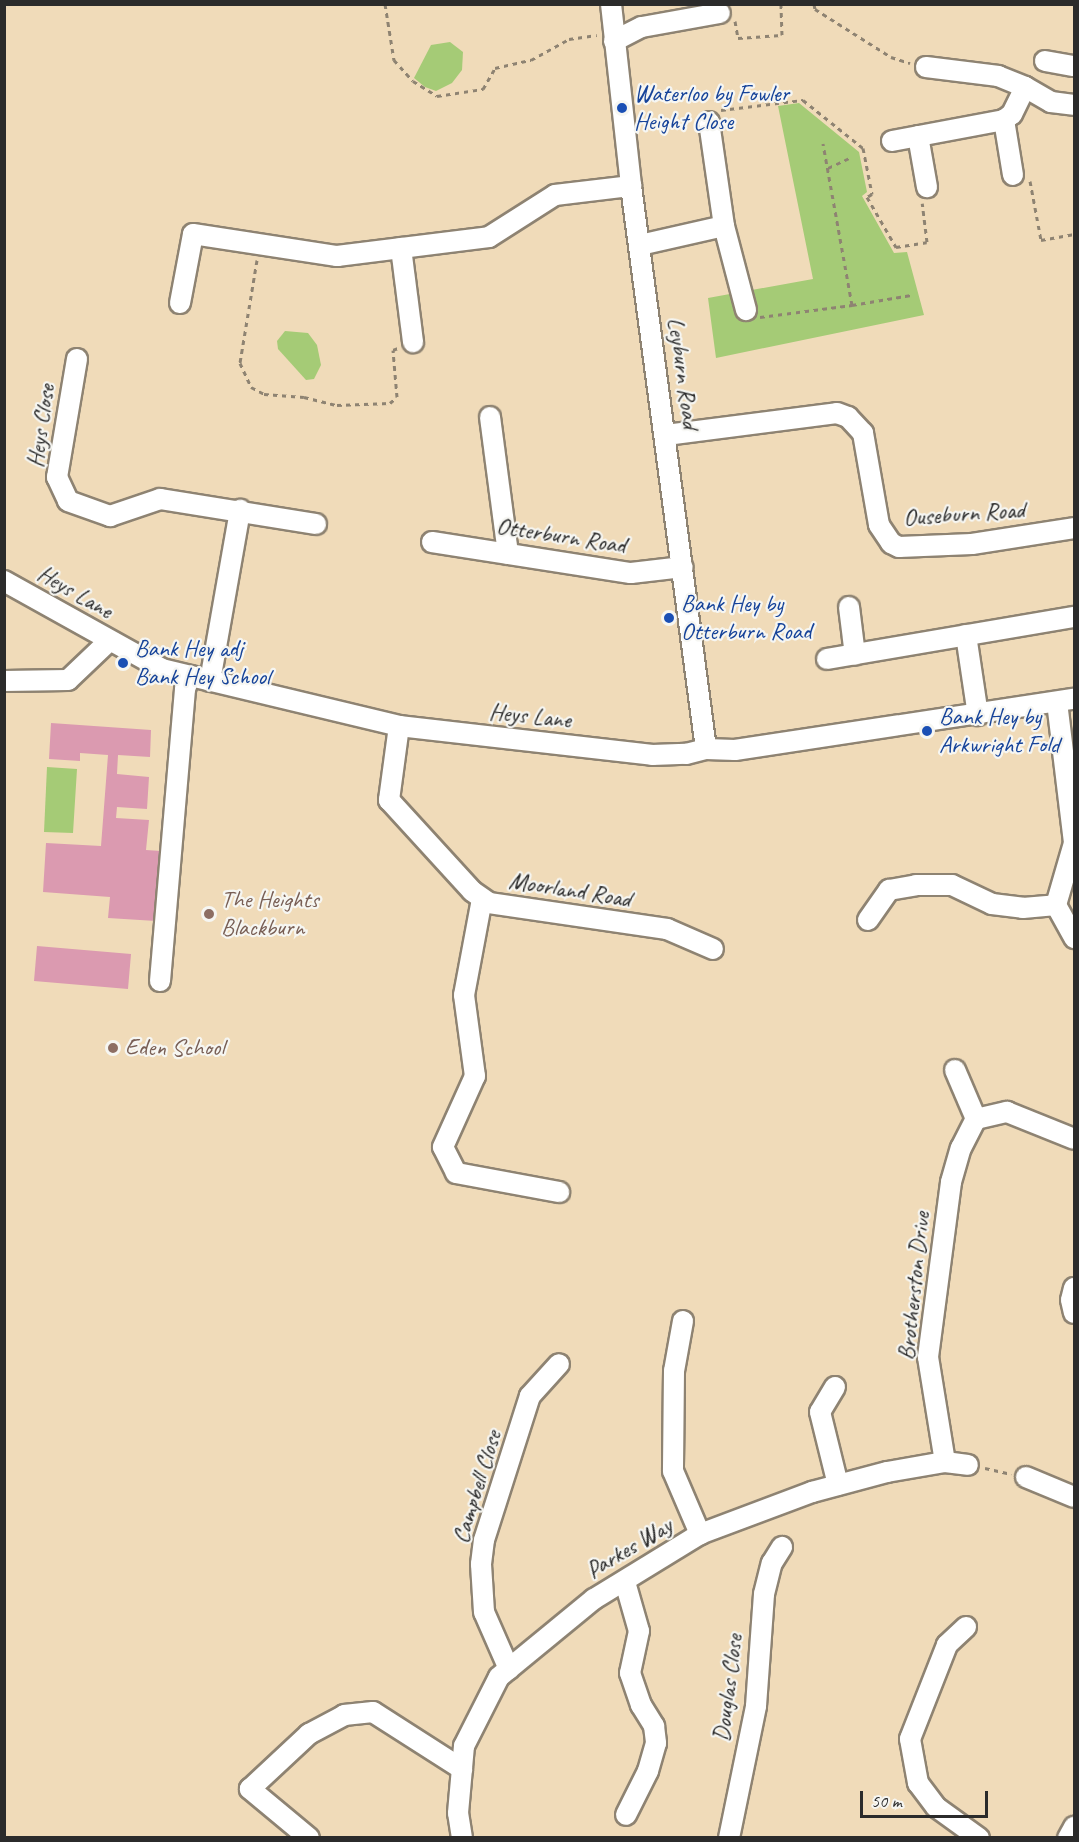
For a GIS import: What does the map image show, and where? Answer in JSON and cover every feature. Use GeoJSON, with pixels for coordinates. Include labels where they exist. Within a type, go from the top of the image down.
{"type":"FeatureCollection","features":[{"type":"Feature","properties":{"kind":"street","name":"Leyburn Road"},"geometry":{"type":"LineString","coordinates":[[612,4],[613,36],[631,186],[666,435],[706,749]]}},
{"type":"Feature","properties":{"kind":"street"},"geometry":{"type":"LineString","coordinates":[[613,36],[642,27],[720,13]]}},
{"type":"Feature","properties":{"kind":"street"},"geometry":{"type":"LineString","coordinates":[[1045,61],[1074,66]]}},
{"type":"Feature","properties":{"kind":"street"},"geometry":{"type":"LineString","coordinates":[[926,68],[998,76],[1051,102],[1074,105]]}},
{"type":"Feature","properties":{"kind":"street"},"geometry":{"type":"LineString","coordinates":[[892,141],[1004,120],[1012,114],[1024,87]]}},
{"type":"Feature","properties":{"kind":"street"},"geometry":{"type":"LineString","coordinates":[[1004,120],[1012,175]]}},
{"type":"Feature","properties":{"kind":"street"},"geometry":{"type":"LineString","coordinates":[[709,122],[724,226],[746,310]]}},
{"type":"Feature","properties":{"kind":"street"},"geometry":{"type":"LineString","coordinates":[[918,136],[927,187]]}},
{"type":"Feature","properties":{"kind":"street"},"geometry":{"type":"LineString","coordinates":[[180,303],[193,234],[337,256],[489,237],[555,195],[631,186]]}},
{"type":"Feature","properties":{"kind":"street"},"geometry":{"type":"LineString","coordinates":[[640,244],[724,226]]}},
{"type":"Feature","properties":{"kind":"street"},"geometry":{"type":"LineString","coordinates":[[400,248],[413,342]]}},
{"type":"Feature","properties":{"kind":"street","name":"Heys Close"},"geometry":{"type":"LineString","coordinates":[[77,359],[57,477],[68,501],[110,516],[160,499],[316,524]]}},
{"type":"Feature","properties":{"kind":"street","name":"Ouseburn Road"},"geometry":{"type":"LineString","coordinates":[[666,435],[837,413],[848,417],[863,433],[879,525],[891,543],[899,547],[972,544],[1074,528]]}},
{"type":"Feature","properties":{"kind":"street"},"geometry":{"type":"LineString","coordinates":[[490,417],[508,554]]}},
{"type":"Feature","properties":{"kind":"street"},"geometry":{"type":"LineString","coordinates":[[210,681],[240,510]]}},
{"type":"Feature","properties":{"kind":"street","name":"Otterburn Road"},"geometry":{"type":"LineString","coordinates":[[432,542],[631,573],[683,567]]}},
{"type":"Feature","properties":{"kind":"street","name":"Heys Lane"},"geometry":{"type":"LineString","coordinates":[[4,581],[162,669],[399,726],[652,755],[686,754],[706,749],[735,750],[1066,700]]}},
{"type":"Feature","properties":{"kind":"street"},"geometry":{"type":"LineString","coordinates":[[849,607],[855,655]]}},
{"type":"Feature","properties":{"kind":"street"},"geometry":{"type":"LineString","coordinates":[[827,659],[1074,617]]}},
{"type":"Feature","properties":{"kind":"street"},"geometry":{"type":"LineString","coordinates":[[966,635],[978,715]]}},
{"type":"Feature","properties":{"kind":"street"},"geometry":{"type":"LineString","coordinates":[[4,681],[68,680],[109,641]]}},
{"type":"Feature","properties":{"kind":"street"},"geometry":{"type":"LineString","coordinates":[[160,981],[185,689],[190,676]]}},
{"type":"Feature","properties":{"kind":"street"},"geometry":{"type":"LineString","coordinates":[[1066,700],[1074,843],[1056,905],[1074,938]]}},
{"type":"Feature","properties":{"kind":"street","name":"Moorland Road"},"geometry":{"type":"LineString","coordinates":[[399,726],[389,800],[482,899],[489,903],[630,926],[667,929],[713,949]]}},
{"type":"Feature","properties":{"kind":"street"},"geometry":{"type":"LineString","coordinates":[[868,920],[889,890],[916,885],[952,885],[992,904],[1023,909],[1056,905]]}},
{"type":"Feature","properties":{"kind":"street"},"geometry":{"type":"LineString","coordinates":[[482,899],[464,995],[475,1076],[443,1147],[456,1173],[559,1192]]}},
{"type":"Feature","properties":{"kind":"street"},"geometry":{"type":"LineString","coordinates":[[955,1070],[976,1119],[1007,1112],[1074,1139]]}},
{"type":"Feature","properties":{"kind":"street","name":"Brotherston Drive"},"geometry":{"type":"LineString","coordinates":[[945,1462],[928,1357],[951,1182],[976,1119]]}},
{"type":"Feature","properties":{"kind":"street"},"geometry":{"type":"LineString","coordinates":[[1074,1288],[1071,1300],[1074,1313]]}},
{"type":"Feature","properties":{"kind":"street"},"geometry":{"type":"LineString","coordinates":[[683,1321],[674,1371],[673,1471],[700,1534]]}},
{"type":"Feature","properties":{"kind":"street","name":"Campbell Close"},"geometry":{"type":"LineString","coordinates":[[509,1669],[484,1612],[480,1564],[530,1396],[559,1364]]}},
{"type":"Feature","properties":{"kind":"street"},"geometry":{"type":"LineString","coordinates":[[835,1387],[820,1412],[838,1485]]}},
{"type":"Feature","properties":{"kind":"street","name":"Parkes Way"},"geometry":{"type":"LineString","coordinates":[[462,1838],[458,1813],[464,1746],[499,1677],[594,1599],[626,1582],[700,1534],[838,1485],[945,1462],[968,1465]]}},
{"type":"Feature","properties":{"kind":"street"},"geometry":{"type":"LineString","coordinates":[[1026,1477],[1074,1497]]}},
{"type":"Feature","properties":{"kind":"street","name":"Douglas Close"},"geometry":{"type":"LineString","coordinates":[[729,1838],[756,1706],[764,1594],[772,1563],[782,1546]]}},
{"type":"Feature","properties":{"kind":"street"},"geometry":{"type":"LineString","coordinates":[[626,1582],[639,1631],[630,1673],[641,1705],[654,1726],[656,1743],[648,1771],[626,1815]]}},
{"type":"Feature","properties":{"kind":"street"},"geometry":{"type":"LineString","coordinates":[[966,1627],[947,1645],[910,1739],[918,1783],[936,1807],[979,1838]]}},
{"type":"Feature","properties":{"kind":"street"},"geometry":{"type":"LineString","coordinates":[[309,1838],[250,1789],[309,1734],[344,1715],[373,1712],[462,1769]]}},
{"type":"Feature","properties":{"kind":"street"},"geometry":{"type":"LineString","coordinates":[[1068,1838],[1074,1827]]}},
{"type":"Feature","properties":{"kind":"path"},"geometry":{"type":"LineString","coordinates":[[385,4],[394,60],[413,81],[438,96],[483,89],[495,68],[531,60],[569,39],[613,36]]}},
{"type":"Feature","properties":{"kind":"path"},"geometry":{"type":"LineString","coordinates":[[720,13],[734,12],[738,38],[760,36],[760,39],[782,35],[781,4]]}},
{"type":"Feature","properties":{"kind":"path"},"geometry":{"type":"LineString","coordinates":[[814,4],[815,9],[891,57],[926,68]]}},
{"type":"Feature","properties":{"kind":"path"},"geometry":{"type":"LineString","coordinates":[[709,122],[720,110],[803,100],[863,148],[873,194],[867,197],[896,247],[927,242],[922,201],[927,187]]}},
{"type":"Feature","properties":{"kind":"path"},"geometry":{"type":"LineString","coordinates":[[823,144],[852,305]]}},
{"type":"Feature","properties":{"kind":"path"},"geometry":{"type":"LineString","coordinates":[[828,168],[852,157]]}},
{"type":"Feature","properties":{"kind":"path"},"geometry":{"type":"LineString","coordinates":[[1012,175],[1030,180],[1041,240],[1074,234]]}},
{"type":"Feature","properties":{"kind":"path"},"geometry":{"type":"LineString","coordinates":[[260,243],[240,363],[251,387],[264,394],[304,397],[337,405],[390,403],[398,397],[393,350],[413,342]]}},
{"type":"Feature","properties":{"kind":"path"},"geometry":{"type":"LineString","coordinates":[[746,310],[756,318],[910,295]]}},
{"type":"Feature","properties":{"kind":"path"},"geometry":{"type":"LineString","coordinates":[[968,1465],[1026,1477]]}},
{"type":"Feature","properties":{"kind":"green space"},"geometry":{"type":"Polygon","coordinates":[[[450,42],[463,52],[462,70],[452,83],[436,91],[425,87],[414,78],[431,45],[450,42]]]}},
{"type":"Feature","properties":{"kind":"green space"},"geometry":{"type":"Polygon","coordinates":[[[799,103],[859,152],[867,192],[862,196],[894,253],[907,252],[924,315],[716,358],[708,298],[813,279],[778,106],[799,103]]]}},
{"type":"Feature","properties":{"kind":"green space"},"geometry":{"type":"Polygon","coordinates":[[[285,331],[308,333],[317,345],[321,365],[314,379],[306,380],[278,349],[277,341],[285,331]]]}},
{"type":"Feature","properties":{"kind":"green space"},"geometry":{"type":"Polygon","coordinates":[[[47,767],[77,769],[73,833],[44,832],[47,767]]]}},
{"type":"Feature","properties":{"kind":"building"},"geometry":{"type":"Polygon","coordinates":[[[51,723],[151,730],[150,757],[118,755],[117,774],[149,777],[147,809],[117,807],[116,818],[149,820],[146,850],[161,851],[156,921],[108,918],[110,897],[43,892],[46,843],[101,846],[108,755],[80,753],[80,761],[49,759],[51,723]]]}},
{"type":"Feature","properties":{"kind":"building"},"geometry":{"type":"Polygon","coordinates":[[[37,946],[131,954],[128,989],[34,981],[37,946]]]}},
{"type":"Feature","properties":{"kind":"place","name":"Waterloo by Fowler Height Close"},"geometry":{"type":"Point","coordinates":[622,108]}},
{"type":"Feature","properties":{"kind":"place","name":"Bank Hey by Otterburn Road"},"geometry":{"type":"Point","coordinates":[669,618]}},
{"type":"Feature","properties":{"kind":"place","name":"Bank Hey adj Bank Hey School"},"geometry":{"type":"Point","coordinates":[123,663]}},
{"type":"Feature","properties":{"kind":"place","name":"Bank Hey by Arkwright Fold"},"geometry":{"type":"Point","coordinates":[927,731]}},
{"type":"Feature","properties":{"kind":"place","name":"The Heights Blackburn"},"geometry":{"type":"Point","coordinates":[209,914]}},
{"type":"Feature","properties":{"kind":"place","name":"Eden School"},"geometry":{"type":"Point","coordinates":[113,1048]}}]}
